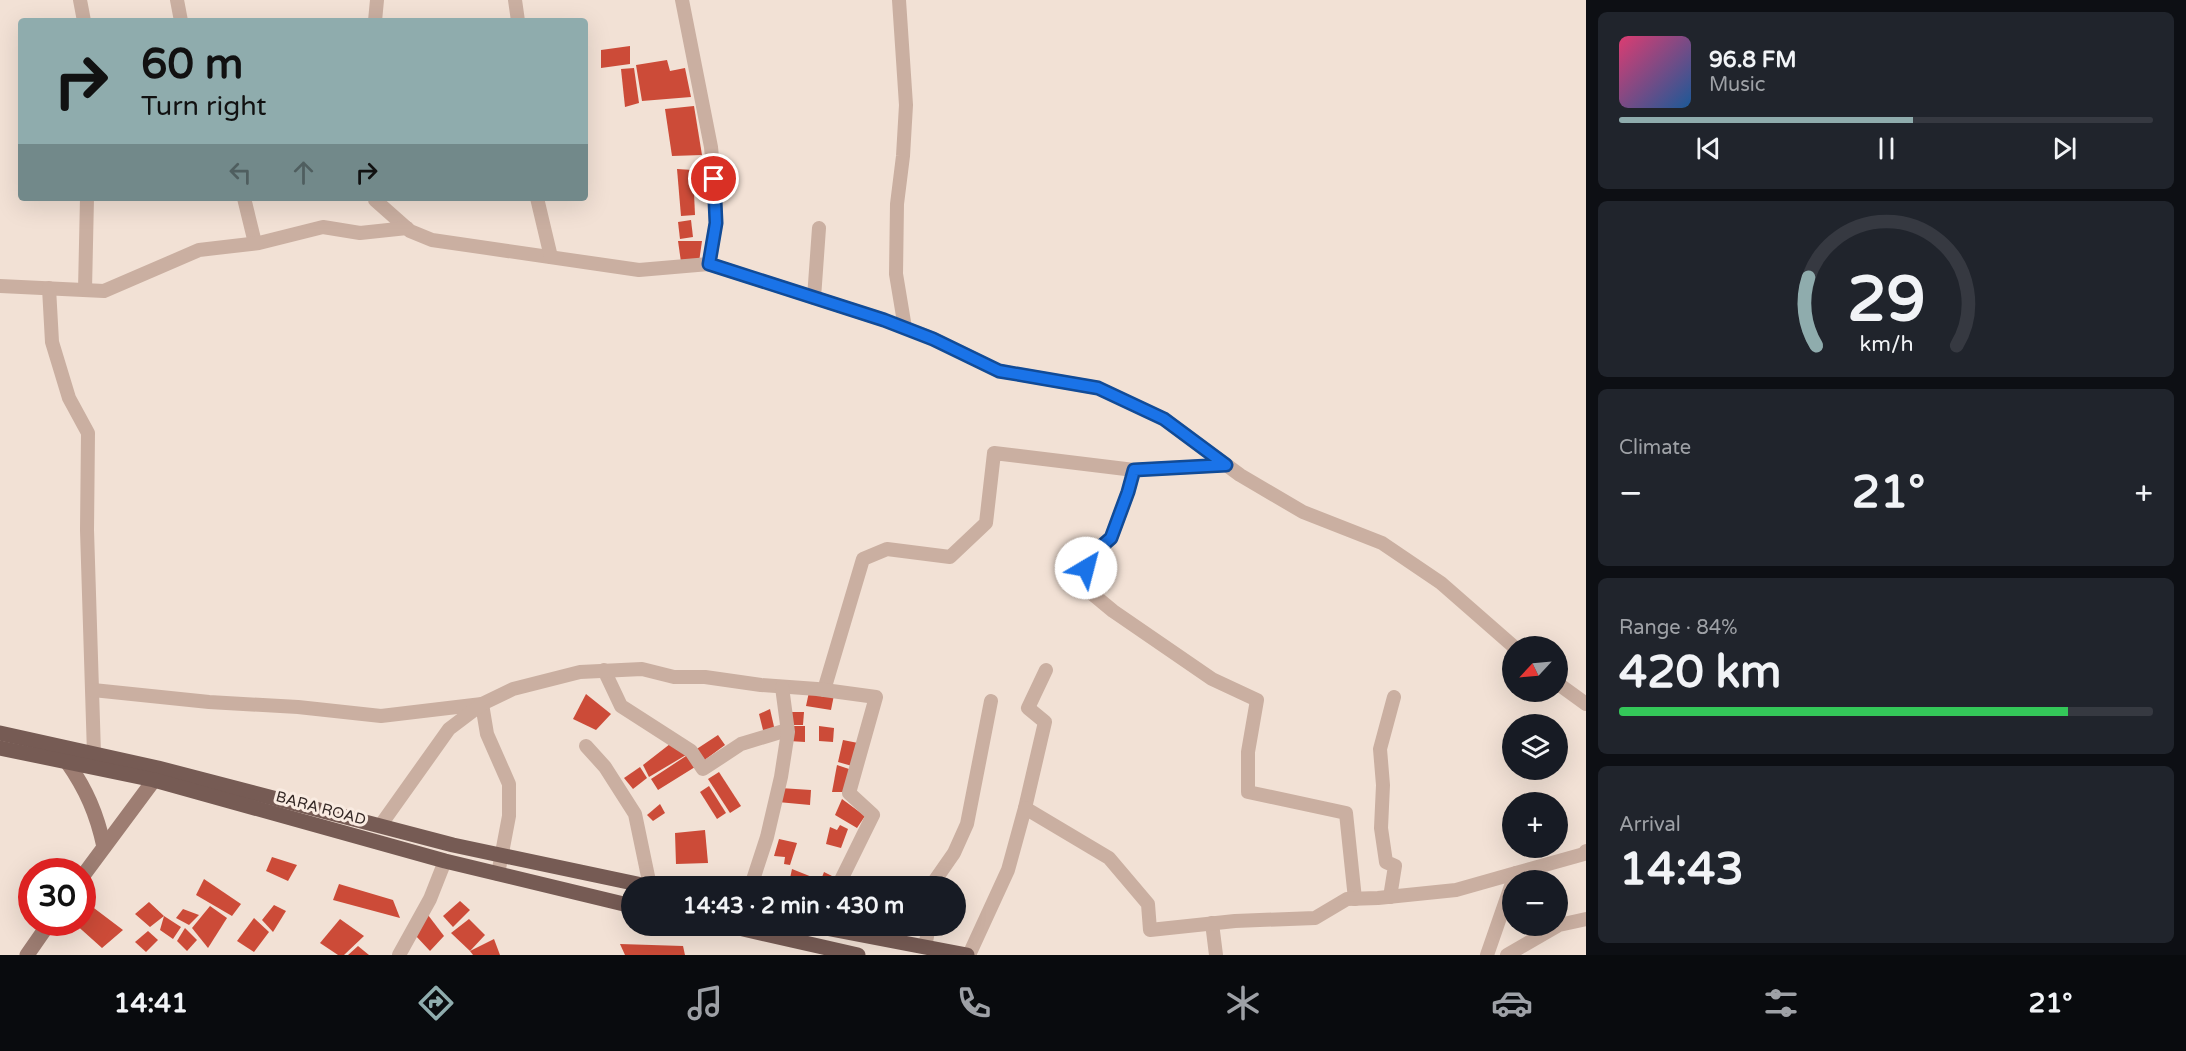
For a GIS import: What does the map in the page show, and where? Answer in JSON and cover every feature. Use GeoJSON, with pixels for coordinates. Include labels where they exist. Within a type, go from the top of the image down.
{"type":"FeatureCollection","features":[{"type":"Feature","properties":{"kind":"main road"},"geometry":{"type":"LineString","coordinates":[[0,733],[69,755],[94,754],[156,774],[550,866],[621,880]]}},
{"type":"Feature","properties":{"kind":"main road","name":"BARA ROAD"},"geometry":{"type":"LineString","coordinates":[[0,748],[69,755],[156,774],[446,861],[621,903]]}},
{"type":"Feature","properties":{"kind":"main road"},"geometry":{"type":"LineString","coordinates":[[69,755],[99,820],[104,847]]}},
{"type":"Feature","properties":{"kind":"main road"},"geometry":{"type":"LineString","coordinates":[[96,858],[156,774]]}},
{"type":"Feature","properties":{"kind":"main road"},"geometry":{"type":"LineString","coordinates":[[546,885],[550,866]]}},
{"type":"Feature","properties":{"kind":"main road"},"geometry":{"type":"LineString","coordinates":[[27,955],[40,936]]}},
{"type":"Feature","properties":{"kind":"main road"},"geometry":{"type":"LineString","coordinates":[[774,936],[858,955]]}},
{"type":"Feature","properties":{"kind":"main road"},"geometry":{"type":"LineString","coordinates":[[862,936],[924,951],[968,955]]}},
{"type":"Feature","properties":{"kind":"street"},"geometry":{"type":"LineString","coordinates":[[80,0],[83,18]]}},
{"type":"Feature","properties":{"kind":"street"},"geometry":{"type":"LineString","coordinates":[[177,0],[180,18]]}},
{"type":"Feature","properties":{"kind":"street"},"geometry":{"type":"LineString","coordinates":[[375,18],[377,0]]}},
{"type":"Feature","properties":{"kind":"street"},"geometry":{"type":"LineString","coordinates":[[515,0],[518,18]]}},
{"type":"Feature","properties":{"kind":"street"},"geometry":{"type":"LineString","coordinates":[[682,0],[711,147],[716,223],[709,264]]}},
{"type":"Feature","properties":{"kind":"street"},"geometry":{"type":"LineString","coordinates":[[899,0],[906,105],[897,204],[896,274],[905,328]]}},
{"type":"Feature","properties":{"kind":"street"},"geometry":{"type":"LineString","coordinates":[[85,290],[87,201]]}},
{"type":"Feature","properties":{"kind":"street"},"geometry":{"type":"LineString","coordinates":[[245,201],[255,243]]}},
{"type":"Feature","properties":{"kind":"street"},"geometry":{"type":"LineString","coordinates":[[378,201],[407,228],[432,240],[639,270],[709,264],[905,328],[999,371],[1098,388],[1164,419],[1226,465],[1304,512],[1382,543],[1441,583],[1502,636]]}},
{"type":"Feature","properties":{"kind":"street"},"geometry":{"type":"LineString","coordinates":[[538,201],[551,257]]}},
{"type":"Feature","properties":{"kind":"street"},"geometry":{"type":"LineString","coordinates":[[0,286],[104,291],[200,250],[255,243],[323,227],[360,233],[407,228]]}},
{"type":"Feature","properties":{"kind":"street"},"geometry":{"type":"LineString","coordinates":[[814,298],[819,228]]}},
{"type":"Feature","properties":{"kind":"street"},"geometry":{"type":"LineString","coordinates":[[49,288],[52,342],[69,398],[88,433],[87,530],[94,754]]}},
{"type":"Feature","properties":{"kind":"street"},"geometry":{"type":"LineString","coordinates":[[824,690],[863,559],[888,549],[950,557],[986,523],[994,453],[1134,470],[1226,465]]}},
{"type":"Feature","properties":{"kind":"street"},"geometry":{"type":"LineString","coordinates":[[1134,470],[1111,538],[1095,552],[1086,568],[1084,587],[1113,611],[1212,679],[1257,700],[1248,752],[1248,792],[1346,813],[1355,899]]}},
{"type":"Feature","properties":{"kind":"street"},"geometry":{"type":"LineString","coordinates":[[380,826],[449,729],[482,704],[513,689],[580,672],[642,669],[674,677],[705,677],[876,697],[849,793],[873,815],[843,876]]}},
{"type":"Feature","properties":{"kind":"street"},"geometry":{"type":"LineString","coordinates":[[604,670],[621,706],[691,752],[703,769],[741,744],[787,730]]}},
{"type":"Feature","properties":{"kind":"street"},"geometry":{"type":"LineString","coordinates":[[968,955],[1008,870],[1045,722],[1028,708],[1046,670]]}},
{"type":"Feature","properties":{"kind":"street"},"geometry":{"type":"LineString","coordinates":[[754,876],[767,837],[781,777],[787,730],[782,687]]}},
{"type":"Feature","properties":{"kind":"street"},"geometry":{"type":"LineString","coordinates":[[93,690],[381,716],[482,704]]}},
{"type":"Feature","properties":{"kind":"street"},"geometry":{"type":"LineString","coordinates":[[1568,691],[1586,704]]}},
{"type":"Feature","properties":{"kind":"street"},"geometry":{"type":"LineString","coordinates":[[1389,897],[1395,866],[1386,862],[1382,828],[1383,785],[1380,749],[1394,697]]}},
{"type":"Feature","properties":{"kind":"street"},"geometry":{"type":"LineString","coordinates":[[938,876],[954,853],[968,824],[991,701]]}},
{"type":"Feature","properties":{"kind":"street"},"geometry":{"type":"LineString","coordinates":[[482,704],[496,759],[509,784],[509,816],[498,874]]}},
{"type":"Feature","properties":{"kind":"street"},"geometry":{"type":"LineString","coordinates":[[586,746],[605,767],[635,814],[647,876]]}},
{"type":"Feature","properties":{"kind":"street"},"geometry":{"type":"LineString","coordinates":[[1025,807],[1109,858],[1148,904],[1150,930],[1235,921],[1315,918],[1347,899],[1456,890],[1502,881]]}},
{"type":"Feature","properties":{"kind":"street"},"geometry":{"type":"LineString","coordinates":[[1539,870],[1584,854],[1586,851]]}},
{"type":"Feature","properties":{"kind":"street"},"geometry":{"type":"LineString","coordinates":[[399,955],[430,899],[446,861]]}},
{"type":"Feature","properties":{"kind":"street"},"geometry":{"type":"LineString","coordinates":[[1487,955],[1502,913]]}},
{"type":"Feature","properties":{"kind":"street"},"geometry":{"type":"LineString","coordinates":[[1507,955],[1559,924],[1586,919]]}},
{"type":"Feature","properties":{"kind":"street"},"geometry":{"type":"LineString","coordinates":[[1212,923],[1216,955]]}},
{"type":"Feature","properties":{"kind":"street"},"geometry":{"type":"LineString","coordinates":[[924,951],[927,936]]}},
{"type":"Feature","properties":{"kind":"building"},"geometry":{"type":"Polygon","coordinates":[[[630,46],[630,64],[601,68],[601,50],[630,46]]]}},
{"type":"Feature","properties":{"kind":"building"},"geometry":{"type":"Polygon","coordinates":[[[667,60],[670,71],[685,68],[691,97],[642,101],[636,65],[667,60]]]}},
{"type":"Feature","properties":{"kind":"building"},"geometry":{"type":"Polygon","coordinates":[[[634,68],[639,103],[625,107],[621,69],[634,68]]]}},
{"type":"Feature","properties":{"kind":"building"},"geometry":{"type":"Polygon","coordinates":[[[694,106],[702,155],[672,156],[665,109],[694,106]]]}},
{"type":"Feature","properties":{"kind":"building"},"geometry":{"type":"Polygon","coordinates":[[[677,169],[693,170],[695,215],[681,216],[677,169]]]}},
{"type":"Feature","properties":{"kind":"building"},"geometry":{"type":"Polygon","coordinates":[[[691,220],[693,237],[680,239],[678,222],[691,220]]]}},
{"type":"Feature","properties":{"kind":"building"},"geometry":{"type":"Polygon","coordinates":[[[678,241],[702,241],[699,262],[681,262],[678,241]]]}},
{"type":"Feature","properties":{"kind":"building"},"geometry":{"type":"Polygon","coordinates":[[[809,692],[834,695],[831,710],[806,706],[809,692]]]}},
{"type":"Feature","properties":{"kind":"building"},"geometry":{"type":"Polygon","coordinates":[[[586,694],[611,714],[596,730],[573,719],[586,694]]]}},
{"type":"Feature","properties":{"kind":"building"},"geometry":{"type":"Polygon","coordinates":[[[770,709],[775,731],[764,734],[759,714],[770,709]]]}},
{"type":"Feature","properties":{"kind":"building"},"geometry":{"type":"Polygon","coordinates":[[[791,712],[804,712],[803,725],[790,725],[791,712]]]}},
{"type":"Feature","properties":{"kind":"building"},"geometry":{"type":"Polygon","coordinates":[[[790,726],[805,726],[805,742],[789,741],[790,726]]]}},
{"type":"Feature","properties":{"kind":"building"},"geometry":{"type":"Polygon","coordinates":[[[819,726],[834,728],[833,742],[819,741],[819,726]]]}},
{"type":"Feature","properties":{"kind":"building"},"geometry":{"type":"Polygon","coordinates":[[[718,735],[725,745],[706,759],[711,767],[695,767],[658,790],[651,779],[718,735]]]}},
{"type":"Feature","properties":{"kind":"building"},"geometry":{"type":"Polygon","coordinates":[[[843,740],[858,743],[852,766],[838,762],[843,740]]]}},
{"type":"Feature","properties":{"kind":"building"},"geometry":{"type":"Polygon","coordinates":[[[670,744],[686,755],[649,777],[643,765],[670,744]]]}},
{"type":"Feature","properties":{"kind":"building"},"geometry":{"type":"Polygon","coordinates":[[[837,765],[852,770],[847,792],[832,792],[837,765]]]}},
{"type":"Feature","properties":{"kind":"building"},"geometry":{"type":"Polygon","coordinates":[[[640,767],[647,778],[633,789],[624,778],[640,767]]]}},
{"type":"Feature","properties":{"kind":"building"},"geometry":{"type":"Polygon","coordinates":[[[719,772],[741,806],[730,813],[708,779],[719,772]]]}},
{"type":"Feature","properties":{"kind":"building"},"geometry":{"type":"Polygon","coordinates":[[[709,786],[726,813],[717,819],[700,792],[709,786]]]}},
{"type":"Feature","properties":{"kind":"building"},"geometry":{"type":"Polygon","coordinates":[[[780,788],[811,790],[810,805],[778,802],[780,788]]]}},
{"type":"Feature","properties":{"kind":"building"},"geometry":{"type":"Polygon","coordinates":[[[842,799],[865,816],[857,828],[835,815],[842,799]]]}},
{"type":"Feature","properties":{"kind":"building"},"geometry":{"type":"Polygon","coordinates":[[[660,804],[665,813],[653,821],[647,815],[660,804]]]}},
{"type":"Feature","properties":{"kind":"building"},"geometry":{"type":"Polygon","coordinates":[[[840,825],[848,829],[841,848],[826,844],[830,827],[837,830],[840,825]]]}},
{"type":"Feature","properties":{"kind":"building"},"geometry":{"type":"Polygon","coordinates":[[[705,830],[708,863],[676,864],[675,833],[705,830]]]}},
{"type":"Feature","properties":{"kind":"building"},"geometry":{"type":"Polygon","coordinates":[[[779,839],[797,843],[790,865],[784,864],[785,857],[774,856],[779,839]]]}},
{"type":"Feature","properties":{"kind":"building"},"geometry":{"type":"Polygon","coordinates":[[[272,857],[297,865],[288,881],[266,871],[272,857]]]}},
{"type":"Feature","properties":{"kind":"building"},"geometry":{"type":"Polygon","coordinates":[[[792,869],[810,876],[790,876],[792,869]]]}},
{"type":"Feature","properties":{"kind":"building"},"geometry":{"type":"Polygon","coordinates":[[[204,879],[241,904],[232,916],[196,895],[204,879]]]}},
{"type":"Feature","properties":{"kind":"building"},"geometry":{"type":"Polygon","coordinates":[[[339,884],[393,900],[400,918],[333,900],[339,884]]]}},
{"type":"Feature","properties":{"kind":"building"},"geometry":{"type":"Polygon","coordinates":[[[460,901],[470,910],[453,927],[443,916],[460,901]]]}},
{"type":"Feature","properties":{"kind":"building"},"geometry":{"type":"Polygon","coordinates":[[[149,902],[164,916],[150,927],[135,914],[149,902]]]}},
{"type":"Feature","properties":{"kind":"building"},"geometry":{"type":"Polygon","coordinates":[[[274,905],[286,911],[273,932],[262,920],[274,905]]]}},
{"type":"Feature","properties":{"kind":"building"},"geometry":{"type":"Polygon","coordinates":[[[210,906],[227,918],[208,948],[192,928],[210,906]]]}},
{"type":"Feature","properties":{"kind":"building"},"geometry":{"type":"Polygon","coordinates":[[[183,909],[199,915],[189,925],[176,918],[183,909]]]}},
{"type":"Feature","properties":{"kind":"building"},"geometry":{"type":"Polygon","coordinates":[[[96,910],[123,930],[102,948],[89,936],[96,936],[96,910]]]}},
{"type":"Feature","properties":{"kind":"building"},"geometry":{"type":"Polygon","coordinates":[[[428,915],[444,936],[430,951],[415,935],[428,915]]]}},
{"type":"Feature","properties":{"kind":"building"},"geometry":{"type":"Polygon","coordinates":[[[164,916],[181,927],[173,939],[160,930],[164,916]]]}},
{"type":"Feature","properties":{"kind":"building"},"geometry":{"type":"Polygon","coordinates":[[[254,918],[269,932],[254,952],[237,941],[254,918]]]}},
{"type":"Feature","properties":{"kind":"building"},"geometry":{"type":"Polygon","coordinates":[[[340,919],[364,936],[344,955],[338,955],[320,943],[340,919]]]}},
{"type":"Feature","properties":{"kind":"building"},"geometry":{"type":"Polygon","coordinates":[[[469,919],[485,935],[470,951],[451,933],[469,919]]]}},
{"type":"Feature","properties":{"kind":"building"},"geometry":{"type":"Polygon","coordinates":[[[185,928],[197,940],[187,951],[177,941],[185,928]]]}},
{"type":"Feature","properties":{"kind":"building"},"geometry":{"type":"Polygon","coordinates":[[[148,931],[158,940],[146,952],[135,942],[148,931]]]}},
{"type":"Feature","properties":{"kind":"building"},"geometry":{"type":"Polygon","coordinates":[[[494,939],[500,955],[473,955],[470,951],[494,939]]]}},
{"type":"Feature","properties":{"kind":"building"},"geometry":{"type":"Polygon","coordinates":[[[620,944],[683,946],[685,955],[625,955],[620,944]]]}},
{"type":"Feature","properties":{"kind":"building"},"geometry":{"type":"Polygon","coordinates":[[[358,946],[369,955],[348,955],[358,946]]]}},
{"type":"Feature","properties":{"kind":"route"},"geometry":{"type":"LineString","coordinates":[[714,179],[716,223],[709,264],[884,320],[933,339],[999,371],[1098,388],[1164,419],[1226,465],[1134,470],[1111,538],[1095,552],[1086,568]]}}]}
